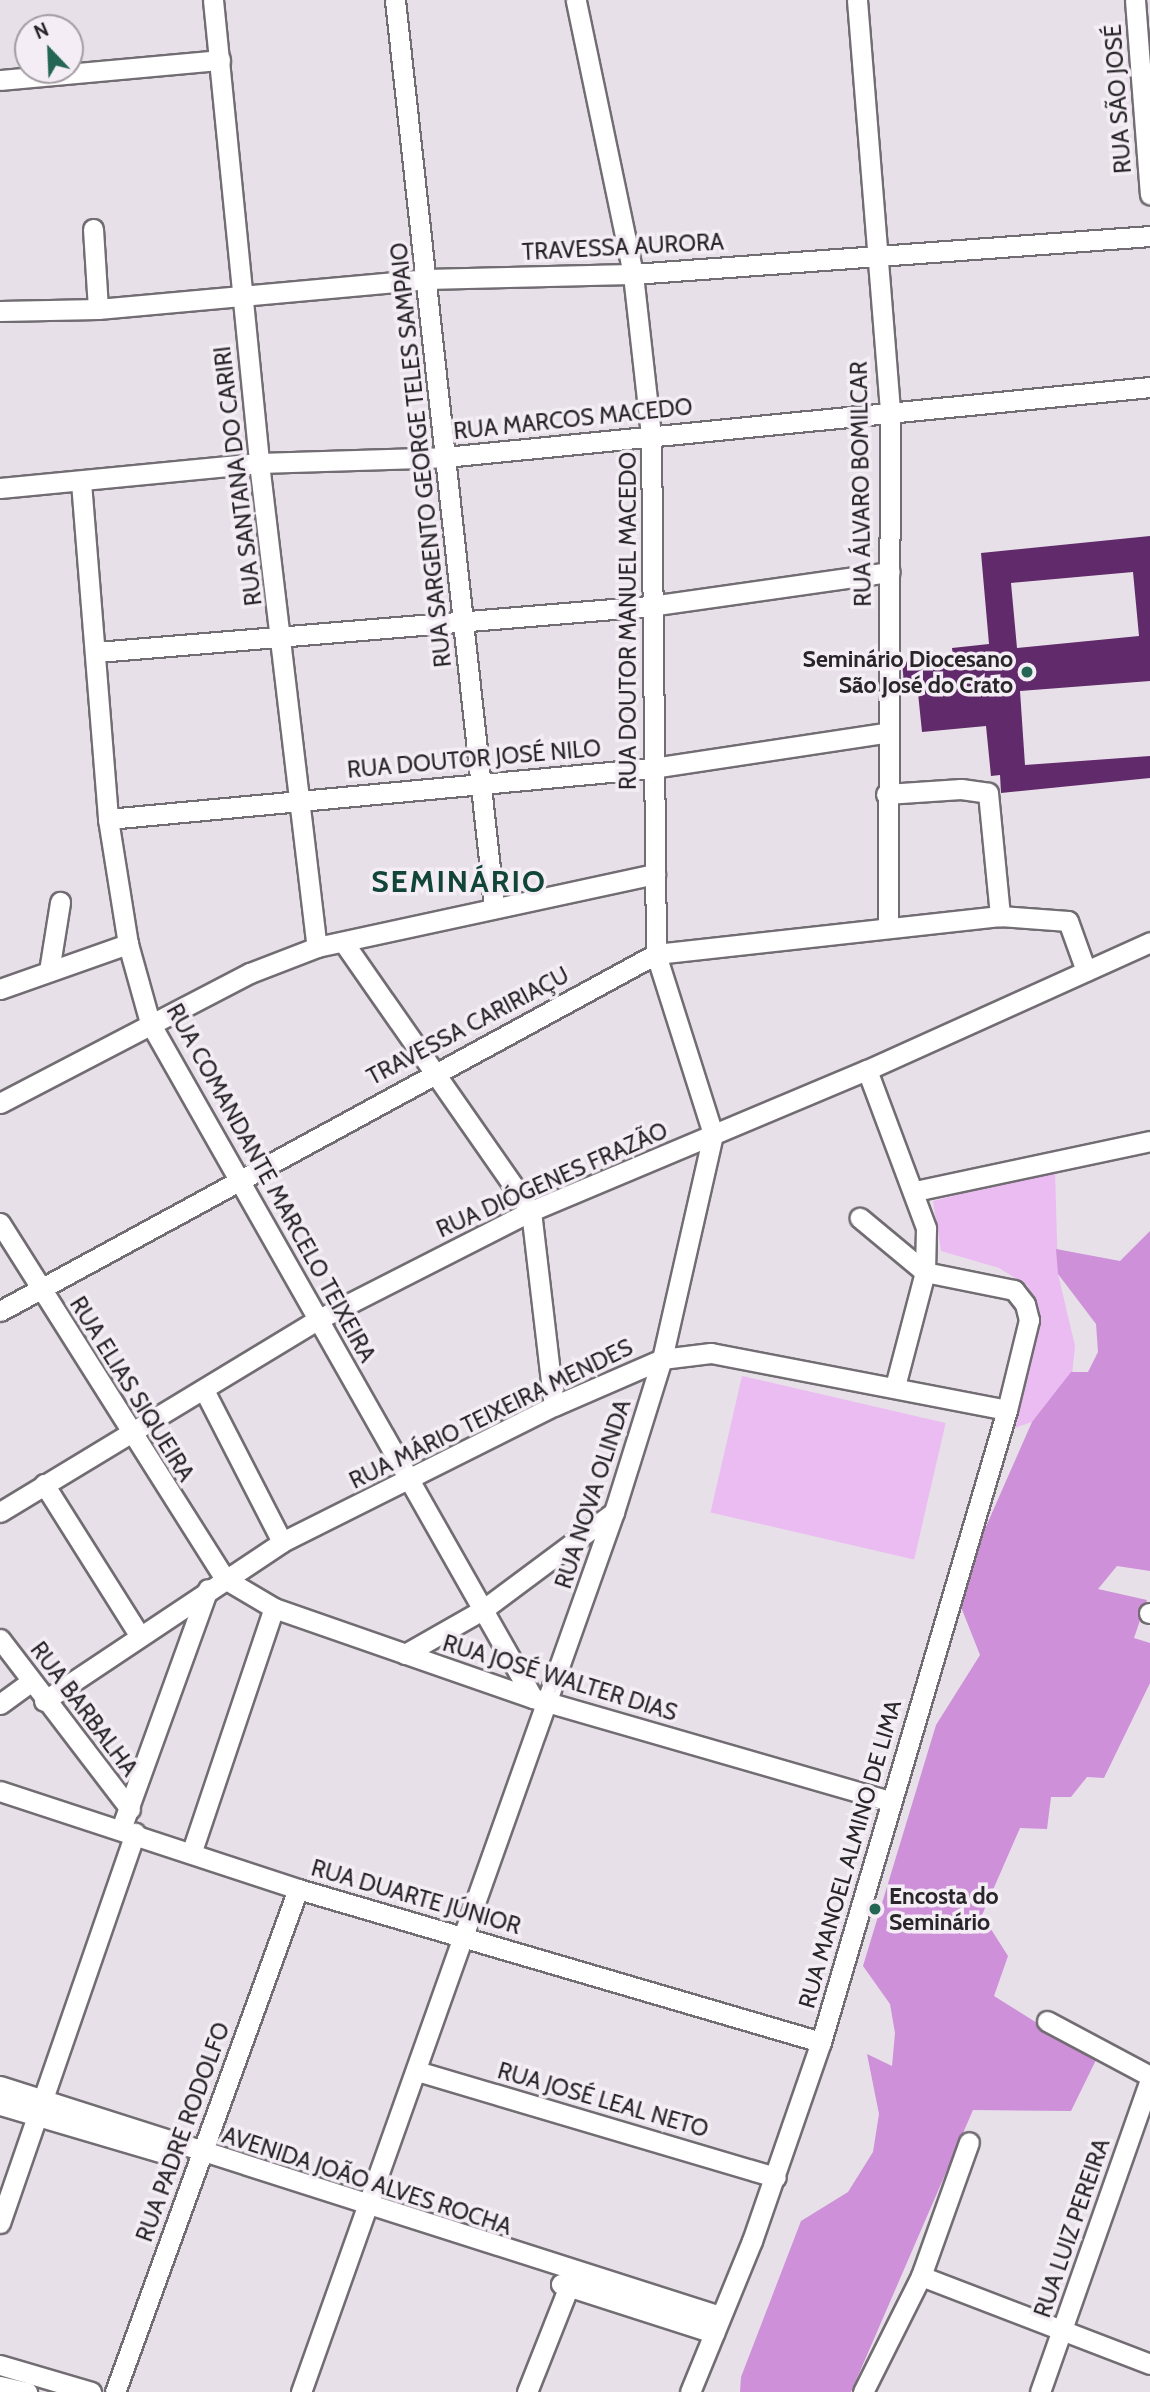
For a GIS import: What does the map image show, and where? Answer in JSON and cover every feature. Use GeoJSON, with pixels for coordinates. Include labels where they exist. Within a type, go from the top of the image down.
{"type":"FeatureCollection","features":[{"type":"Feature","properties":{"kind":"street","name":"RUA SANTANA DO CARIRI"},"geometry":{"type":"LineString","coordinates":[[213,0],[259,463],[282,637],[317,947]]}},
{"type":"Feature","properties":{"kind":"street","name":"RUA SARGENTO GEORGE TELES SAMPAIO"},"geometry":{"type":"LineString","coordinates":[[395,0],[494,905]]}},
{"type":"Feature","properties":{"kind":"street","name":"RUA DOUTOR MANUEL MACEDO"},"geometry":{"type":"LineString","coordinates":[[576,0],[633,274],[651,435],[650,606],[656,954],[713,1134]]}},
{"type":"Feature","properties":{"kind":"street","name":"RUA ÁLVARO BOMILCAR"},"geometry":{"type":"LineString","coordinates":[[857,0],[874,254],[890,413],[890,572],[885,733],[888,927]]}},
{"type":"Feature","properties":{"kind":"street","name":"RUA SÃO JOSÉ"},"geometry":{"type":"LineString","coordinates":[[1135,0],[1150,194]]}},
{"type":"Feature","properties":{"kind":"street"},"geometry":{"type":"LineString","coordinates":[[0,80],[220,60]]}},
{"type":"Feature","properties":{"kind":"street"},"geometry":{"type":"LineString","coordinates":[[93,229],[98,309]]}},
{"type":"Feature","properties":{"kind":"street","name":"TRAVESSA AURORA"},"geometry":{"type":"LineString","coordinates":[[0,311],[98,309],[426,279],[633,274],[874,254],[1150,236]]}},
{"type":"Feature","properties":{"kind":"street","name":"RUA MARCOS MACEDO"},"geometry":{"type":"LineString","coordinates":[[0,488],[259,463],[445,457],[1150,387]]}},
{"type":"Feature","properties":{"kind":"street","name":"RUA COMANDANTE MARCELO TEIXEIRA"},"geometry":{"type":"LineString","coordinates":[[81,482],[97,652],[108,819],[128,944],[150,1023],[317,1320],[484,1609],[541,1701]]}},
{"type":"Feature","properties":{"kind":"street"},"geometry":{"type":"LineString","coordinates":[[97,652],[282,637],[464,618],[650,606],[890,572]]}},
{"type":"Feature","properties":{"kind":"street","name":"RUA DOUTOR JOSÉ NILO"},"geometry":{"type":"LineString","coordinates":[[108,819],[299,799],[653,768],[885,733]]}},
{"type":"Feature","properties":{"kind":"street"},"geometry":{"type":"LineString","coordinates":[[886,794],[978,789],[988,793],[992,806],[1000,916]]}},
{"type":"Feature","properties":{"kind":"street"},"geometry":{"type":"LineString","coordinates":[[0,1103],[250,973],[317,947],[344,943],[494,905],[655,874]]}},
{"type":"Feature","properties":{"kind":"street"},"geometry":{"type":"LineString","coordinates":[[48,971],[60,902]]}},
{"type":"Feature","properties":{"kind":"street","name":"TRAVESSA CARIRIAÇU"},"geometry":{"type":"LineString","coordinates":[[0,1311],[436,1069],[656,954],[1000,916],[1065,919],[1086,971]]}},
{"type":"Feature","properties":{"kind":"street","name":"RUA DIÓGENES FRAZÃO"},"geometry":{"type":"LineString","coordinates":[[0,1511],[317,1320],[531,1211],[867,1070],[1150,942]]}},
{"type":"Feature","properties":{"kind":"street"},"geometry":{"type":"LineString","coordinates":[[344,943],[436,1069],[531,1211],[554,1406]]}},
{"type":"Feature","properties":{"kind":"street"},"geometry":{"type":"LineString","coordinates":[[0,989],[128,944]]}},
{"type":"Feature","properties":{"kind":"street"},"geometry":{"type":"LineString","coordinates":[[867,1070],[915,1191],[926,1228],[925,1272],[895,1386]]}},
{"type":"Feature","properties":{"kind":"street","name":"RUA NOVA OLINDA"},"geometry":{"type":"LineString","coordinates":[[301,2392],[417,2071],[541,1701],[614,1512],[662,1359],[713,1134]]}},
{"type":"Feature","properties":{"kind":"street"},"geometry":{"type":"LineString","coordinates":[[915,1191],[1150,1141]]}},
{"type":"Feature","properties":{"kind":"street"},"geometry":{"type":"LineString","coordinates":[[860,1218],[925,1272]]}},
{"type":"Feature","properties":{"kind":"street","name":"RUA ELIAS SIQUEIRA"},"geometry":{"type":"LineString","coordinates":[[0,1223],[129,1433],[217,1584]]}},
{"type":"Feature","properties":{"kind":"street","name":"RUA MANOEL ALMINO DE LIMA"},"geometry":{"type":"LineString","coordinates":[[691,2392],[776,2177],[821,2042],[1007,1410],[1029,1320],[1026,1304],[1014,1290],[925,1272]]}},
{"type":"Feature","properties":{"kind":"street","name":"RUA MÁRIO TEIXEIRA MENDES"},"geometry":{"type":"LineString","coordinates":[[44,1701],[138,1633],[282,1542],[554,1406],[662,1359],[711,1353],[895,1386],[1007,1410]]}},
{"type":"Feature","properties":{"kind":"street"},"geometry":{"type":"LineString","coordinates":[[204,1390],[282,1542]]}},
{"type":"Feature","properties":{"kind":"street"},"geometry":{"type":"LineString","coordinates":[[44,1484],[138,1633]]}},
{"type":"Feature","properties":{"kind":"street"},"geometry":{"type":"LineString","coordinates":[[405,1654],[484,1609],[614,1512]]}},
{"type":"Feature","properties":{"kind":"street"},"geometry":{"type":"LineString","coordinates":[[0,2224],[41,2108],[128,1831],[130,1809],[217,1584]]}},
{"type":"Feature","properties":{"kind":"street","name":"RUA JOSÉ WALTER DIAS"},"geometry":{"type":"LineString","coordinates":[[217,1584],[274,1608],[541,1701],[890,1801]]}},
{"type":"Feature","properties":{"kind":"street"},"geometry":{"type":"LineString","coordinates":[[192,1851],[274,1608]]}},
{"type":"Feature","properties":{"kind":"street","name":"RUA BARBALHA"},"geometry":{"type":"LineString","coordinates":[[0,1639],[44,1701],[130,1809]]}},
{"type":"Feature","properties":{"kind":"street"},"geometry":{"type":"LineString","coordinates":[[0,1704],[30,1682]]}},
{"type":"Feature","properties":{"kind":"street","name":"RUA DUARTE JÚNIOR"},"geometry":{"type":"LineString","coordinates":[[0,1791],[192,1851],[298,1889],[464,1935],[821,2042]]}},
{"type":"Feature","properties":{"kind":"street","name":"RUA PADRE RODOLFO"},"geometry":{"type":"LineString","coordinates":[[115,2392],[298,1889]]}},
{"type":"Feature","properties":{"kind":"street"},"geometry":{"type":"LineString","coordinates":[[1047,2021],[1150,2078]]}},
{"type":"Feature","properties":{"kind":"street","name":"RUA JOSÉ LEAL NETO"},"geometry":{"type":"LineString","coordinates":[[417,2071],[776,2177]]}},
{"type":"Feature","properties":{"kind":"street","name":"RUA LUIZ PEREIRA"},"geometry":{"type":"LineString","coordinates":[[1040,2392],[1150,2078]]}},
{"type":"Feature","properties":{"kind":"street","name":"AVENIDA JOÃO ALVES ROCHA"},"geometry":{"type":"LineString","coordinates":[[0,2086],[41,2108],[717,2325]]}},
{"type":"Feature","properties":{"kind":"street","name":"AVENIDA JOÃO ALVES ROCHA"},"geometry":{"type":"LineString","coordinates":[[0,2105],[41,2108]]}},
{"type":"Feature","properties":{"kind":"street"},"geometry":{"type":"LineString","coordinates":[[863,2392],[921,2276],[970,2142]]}},
{"type":"Feature","properties":{"kind":"street"},"geometry":{"type":"LineString","coordinates":[[921,2276],[1062,2334],[1150,2364]]}},
{"type":"Feature","properties":{"kind":"street"},"geometry":{"type":"LineString","coordinates":[[527,2392],[572,2280]]}},
{"type":"Feature","properties":{"kind":"street"},"geometry":{"type":"LineString","coordinates":[[1,2367],[91,2392]]}},
{"type":"Feature","properties":{"kind":"street"},"geometry":{"type":"LineString","coordinates":[[0,2386],[27,2392]]}},
{"type":"Feature","properties":{"kind":"shaded area"},"geometry":{"type":"Polygon","coordinates":[[[1055,1171],[1058,1274],[1075,1346],[1071,1385],[1032,1422],[1012,1429],[1040,1320],[1028,1286],[999,1268],[941,1251],[933,1201],[1055,1171]]]}},
{"type":"Feature","properties":{"kind":"shaded area"},"geometry":{"type":"Polygon","coordinates":[[[1150,1231],[1150,1571],[1117,1566],[1098,1589],[1147,1600],[1134,1638],[1150,1643],[1150,1683],[1104,1778],[1087,1777],[1071,1797],[1051,1797],[1047,1829],[1020,1828],[982,1915],[1008,1956],[994,1996],[1096,2060],[1071,2111],[973,2110],[851,2392],[740,2392],[741,2377],[801,2221],[848,2192],[873,2152],[879,2114],[867,2054],[892,2066],[895,2033],[890,2004],[863,1966],[936,1725],[980,1655],[961,1607],[977,1547],[1032,1422],[1071,1372],[1088,1372],[1098,1352],[1096,1324],[1058,1274],[1056,1249],[1120,1261],[1150,1231]]]}},
{"type":"Feature","properties":{"kind":"shaded area"},"geometry":{"type":"Polygon","coordinates":[[[742,1376],[946,1423],[914,1559],[711,1512],[742,1376]]]}},
{"type":"Feature","properties":{"kind":"building","name":"Seminário Diocesano São José do Crato"},"geometry":{"type":"Polygon","coordinates":[[[1150,536],[1150,681],[1020,691],[1025,765],[1150,756],[1150,778],[1001,793],[1000,775],[991,776],[986,726],[922,732],[918,693],[905,694],[902,662],[953,657],[952,648],[989,644],[981,553],[1150,536]],[[1133,572],[1011,583],[1017,648],[1139,636],[1133,572]]]}},
{"type":"Feature","properties":{"kind":"place","name":"Seminário Diocesano São José do Crato"},"geometry":{"type":"Point","coordinates":[1027,672]}},
{"type":"Feature","properties":{"kind":"place","name":"Encosta do Seminário"},"geometry":{"type":"Point","coordinates":[875,1909]}},
{"type":"Feature","properties":{"kind":"district","name":"SEMINÁRIO"},"geometry":{"type":"Point","coordinates":[459,882]}}]}
